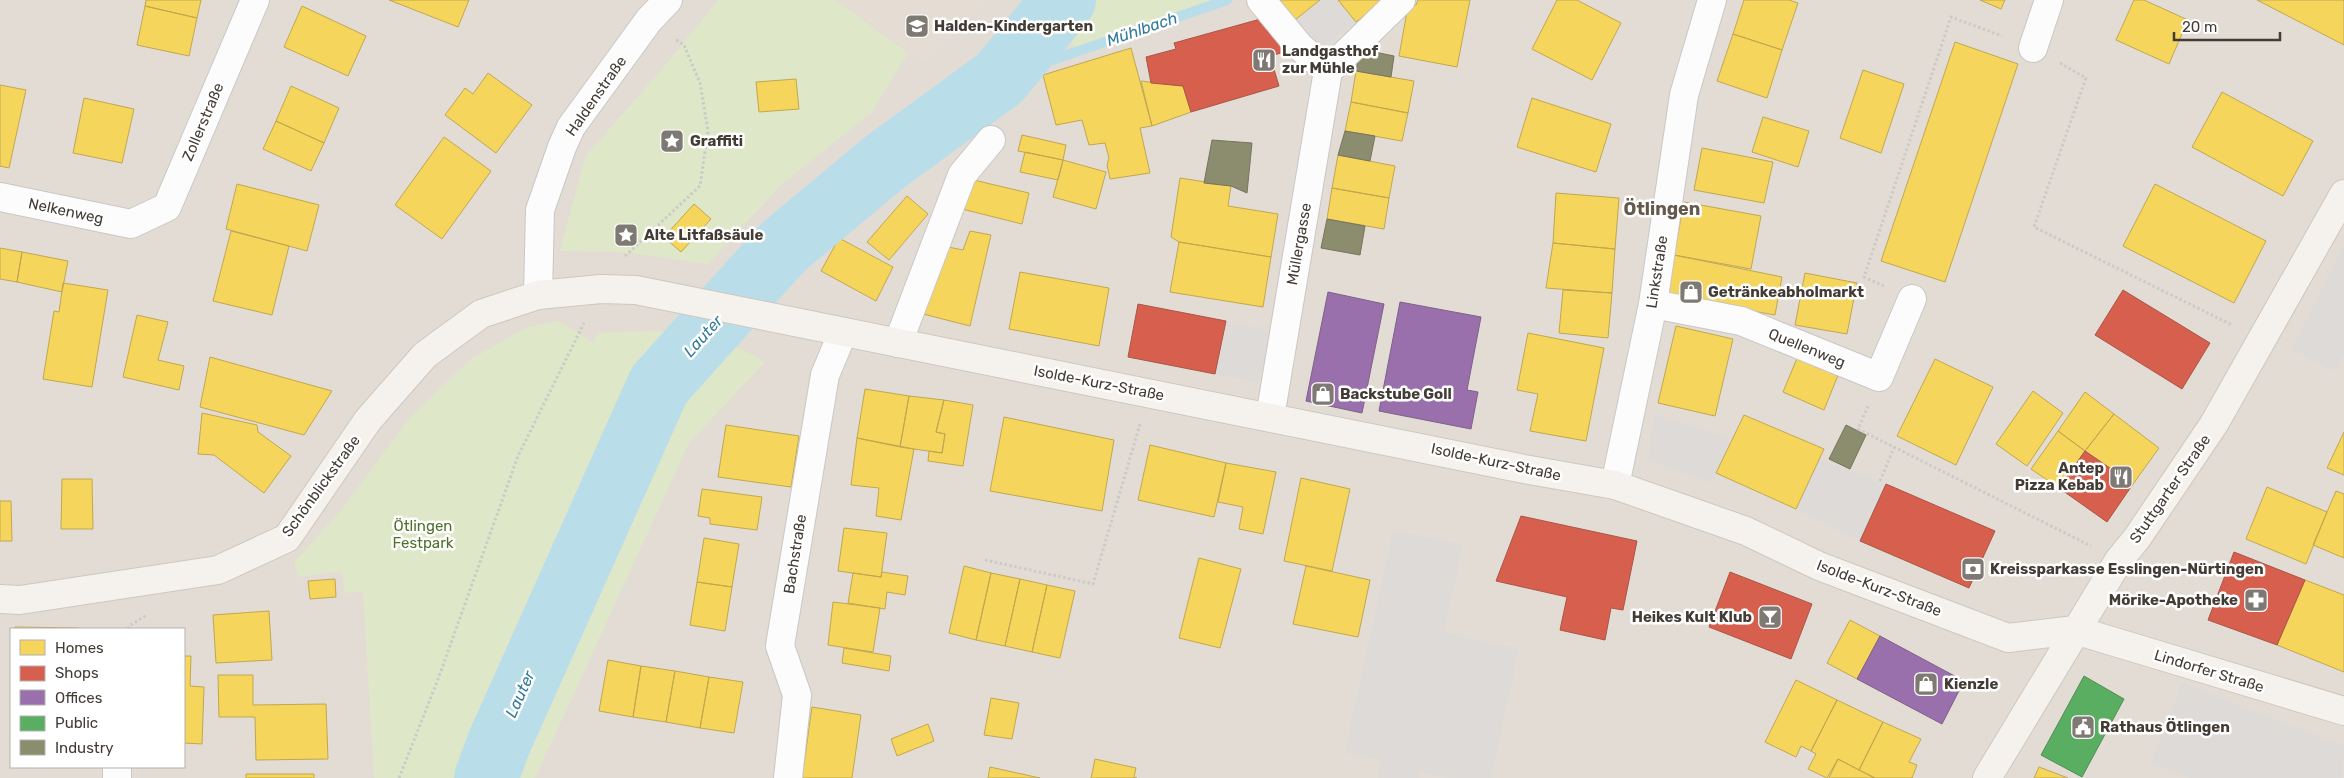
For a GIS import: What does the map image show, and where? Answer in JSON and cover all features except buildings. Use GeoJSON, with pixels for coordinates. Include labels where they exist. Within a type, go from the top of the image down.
{"type":"FeatureCollection","features":[{"type":"Feature","properties":{"kind":"street","name":"Zollerstraße"},"geometry":{"type":"LineString","coordinates":[[131,224],[167,207],[255,0]]}},
{"type":"Feature","properties":{"kind":"street","name":"Haldenstraße"},"geometry":{"type":"LineString","coordinates":[[538,295],[540,210],[562,147],[571,127],[645,10],[668,0]]}},
{"type":"Feature","properties":{"kind":"street"},"geometry":{"type":"LineString","coordinates":[[1261,0],[1299,46],[1328,71],[1401,0]]}},
{"type":"Feature","properties":{"kind":"street","name":"Linkstraße"},"geometry":{"type":"LineString","coordinates":[[1615,485],[1653,304],[1684,95],[1712,0]]}},
{"type":"Feature","properties":{"kind":"street"},"geometry":{"type":"LineString","coordinates":[[2033,48],[2049,0]]}},
{"type":"Feature","properties":{"kind":"street","name":"Müllergasse"},"geometry":{"type":"LineString","coordinates":[[1270,417],[1328,71]]}},
{"type":"Feature","properties":{"kind":"street"},"geometry":{"type":"LineString","coordinates":[[898,343],[962,175],[991,140]]}},
{"type":"Feature","properties":{"kind":"street","name":"Stuttgarter Straße"},"geometry":{"type":"LineString","coordinates":[[1987,778],[2119,560],[2137,538],[2214,424],[2263,341],[2344,194]]}},
{"type":"Feature","properties":{"kind":"street","name":"Nelkenweg"},"geometry":{"type":"LineString","coordinates":[[0,197],[131,224]]}},
{"type":"Feature","properties":{"kind":"street","name":"Isolde-Kurz-Straße"},"geometry":{"type":"LineString","coordinates":[[538,295],[601,289],[636,290],[1524,469],[1615,485],[1746,531],[1819,566],[2008,638],[2075,630]]}},
{"type":"Feature","properties":{"kind":"street","name":"Schönblickstraße"},"geometry":{"type":"LineString","coordinates":[[0,599],[20,600],[218,570],[287,538],[368,420],[425,355],[481,314],[538,295]]}},
{"type":"Feature","properties":{"kind":"street"},"geometry":{"type":"LineString","coordinates":[[1879,377],[1912,300]]}},
{"type":"Feature","properties":{"kind":"street","name":"Quellenweg"},"geometry":{"type":"LineString","coordinates":[[1653,304],[1741,321],[1879,377]]}},
{"type":"Feature","properties":{"kind":"street","name":"Bachstraße"},"geometry":{"type":"LineString","coordinates":[[788,778],[797,695],[780,646],[825,375],[843,332]]}},
{"type":"Feature","properties":{"kind":"street","name":"Lindorfer Straße"},"geometry":{"type":"LineString","coordinates":[[2075,630],[2344,711]]}},
{"type":"Feature","properties":{"kind":"path"},"geometry":{"type":"LineString","coordinates":[[399,778],[437,682],[518,456],[601,289],[624,257],[700,186],[708,131],[700,83],[684,45],[645,10]]}},
{"type":"Feature","properties":{"kind":"path"},"geometry":{"type":"LineString","coordinates":[[1912,300],[1864,277],[1951,17],[2033,48],[2086,78],[2034,227],[2263,341]]}},
{"type":"Feature","properties":{"kind":"path"},"geometry":{"type":"LineString","coordinates":[[1879,377],[1858,430],[2119,560]]}},
{"type":"Feature","properties":{"kind":"path"},"geometry":{"type":"LineString","coordinates":[[985,560],[1093,584],[1149,393]]}},
{"type":"Feature","properties":{"kind":"path"},"geometry":{"type":"LineString","coordinates":[[1880,481],[1894,448]]}},
{"type":"Feature","properties":{"kind":"shaded area"},"geometry":{"type":"Polygon","coordinates":[[[0,0],[2344,0],[2344,778],[0,778],[0,0]]]}},
{"type":"Feature","properties":{"kind":"shaded area","name":"Halden-Kindergarten"},"geometry":{"type":"Polygon","coordinates":[[[836,0],[987,0],[926,63],[836,0]]]}},
{"type":"Feature","properties":{"kind":"shaded area"},"geometry":{"type":"Polygon","coordinates":[[[1320,0],[1338,0],[1356,22],[1314,55],[1290,24],[1320,0]]]}},
{"type":"Feature","properties":{"kind":"shaded area"},"geometry":{"type":"Polygon","coordinates":[[[2344,245],[2344,354],[2335,372],[2291,350],[2344,245]]]}},
{"type":"Feature","properties":{"kind":"shaded area"},"geometry":{"type":"Polygon","coordinates":[[[1226,321],[1269,331],[1259,383],[1215,374],[1226,321]]]}},
{"type":"Feature","properties":{"kind":"shaded area"},"geometry":{"type":"Polygon","coordinates":[[[1654,414],[1731,438],[1712,483],[1648,460],[1654,414]]]}},
{"type":"Feature","properties":{"kind":"shaded area"},"geometry":{"type":"Polygon","coordinates":[[[1819,459],[1886,484],[1860,541],[1796,509],[1819,459]]]}},
{"type":"Feature","properties":{"kind":"shaded area"},"geometry":{"type":"Polygon","coordinates":[[[1393,530],[1463,545],[1444,632],[1519,649],[1491,778],[1448,778],[1420,772],[1419,778],[1378,778],[1381,760],[1345,752],[1393,530]]]}},
{"type":"Feature","properties":{"kind":"shaded area"},"geometry":{"type":"Polygon","coordinates":[[[2182,683],[2344,746],[2342,778],[2190,778],[2151,763],[2182,683]]]}},
{"type":"Feature","properties":{"kind":"green space"},"geometry":{"type":"Polygon","coordinates":[[[718,0],[836,0],[908,53],[871,113],[780,186],[708,264],[622,252],[560,251],[585,157],[667,63],[718,0]]]}},
{"type":"Feature","properties":{"kind":"green space"},"geometry":{"type":"Polygon","coordinates":[[[1057,0],[1227,0],[1075,52],[1069,34],[1044,47],[1057,0]]]}},
{"type":"Feature","properties":{"kind":"green space","name":"Ötlingen Festpark"},"geometry":{"type":"Polygon","coordinates":[[[559,321],[593,342],[598,333],[659,331],[742,349],[765,362],[689,443],[535,778],[374,778],[363,591],[345,593],[342,571],[298,577],[294,562],[342,509],[411,416],[471,359],[527,327],[559,321]]]}},
{"type":"Feature","properties":{"kind":"waterway","name":"Lauter"},"geometry":{"type":"LineString","coordinates":[[486,778],[499,743],[659,385],[782,248],[885,162],[1000,78],[1064,0]]}},
{"type":"Feature","properties":{"kind":"waterway","name":"Mühlbach"},"geometry":{"type":"LineString","coordinates":[[1000,78],[1227,0]]}},
{"type":"Feature","properties":{"kind":"place","name":"Halden-Kindergarten"},"geometry":{"type":"Point","coordinates":[917,26]}},
{"type":"Feature","properties":{"kind":"place","name":"Landgasthof zur Mühle"},"geometry":{"type":"Point","coordinates":[1264,60]}},
{"type":"Feature","properties":{"kind":"place","name":"Graffiti"},"geometry":{"type":"Point","coordinates":[672,141]}},
{"type":"Feature","properties":{"kind":"place","name":"Alte Litfaßsäule"},"geometry":{"type":"Point","coordinates":[626,235]}},
{"type":"Feature","properties":{"kind":"place","name":"Getränkeabholmarkt"},"geometry":{"type":"Point","coordinates":[1691,292]}},
{"type":"Feature","properties":{"kind":"place","name":"Backstube Goll"},"geometry":{"type":"Point","coordinates":[1323,394]}},
{"type":"Feature","properties":{"kind":"place","name":"Antep Pizza Kebab"},"geometry":{"type":"Point","coordinates":[2121,477]}},
{"type":"Feature","properties":{"kind":"place","name":"Kreissparkasse Esslingen-Nürtingen"},"geometry":{"type":"Point","coordinates":[1973,569]}},
{"type":"Feature","properties":{"kind":"place","name":"Mörike-Apotheke"},"geometry":{"type":"Point","coordinates":[2256,600]}},
{"type":"Feature","properties":{"kind":"place","name":"Heikes Kult Klub"},"geometry":{"type":"Point","coordinates":[1770,617]}},
{"type":"Feature","properties":{"kind":"place","name":"Kienzle"},"geometry":{"type":"Point","coordinates":[1926,684]}},
{"type":"Feature","properties":{"kind":"place","name":"Rathaus Ötlingen"},"geometry":{"type":"Point","coordinates":[2083,727]}},
{"type":"Feature","properties":{"kind":"district","name":"Ötlingen"},"geometry":{"type":"Point","coordinates":[1662,209]}}]}
